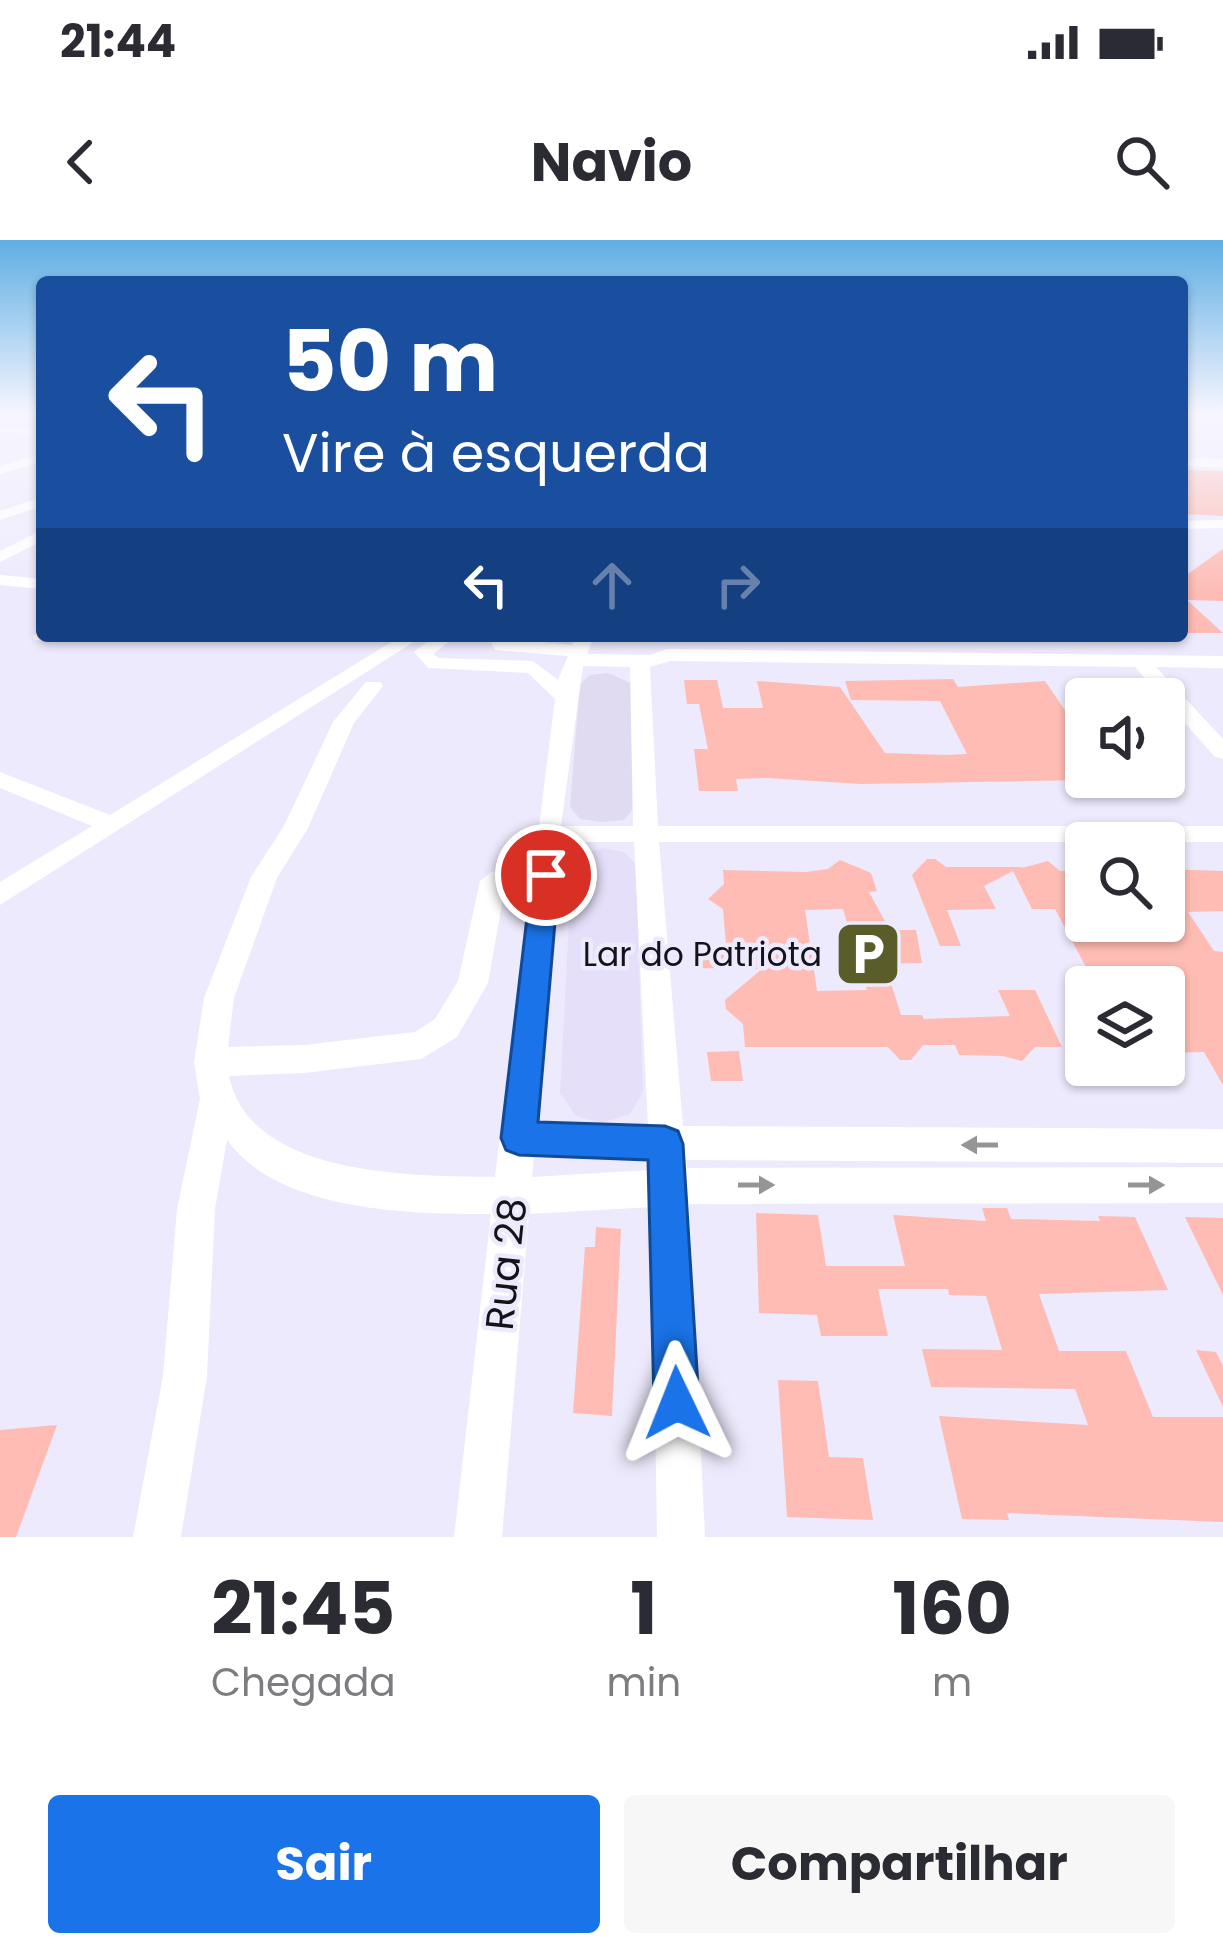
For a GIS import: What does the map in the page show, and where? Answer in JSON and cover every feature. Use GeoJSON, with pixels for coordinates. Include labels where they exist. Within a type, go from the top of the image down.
{"type":"FeatureCollection","features":[{"type":"Feature","properties":{"kind":"street"},"geometry":{"type":"LineString","coordinates":[[1,516],[36,503]]}},
{"type":"Feature","properties":{"kind":"street"},"geometry":{"type":"LineString","coordinates":[[1196,511],[1218,524]]}},
{"type":"Feature","properties":{"kind":"street"},"geometry":{"type":"LineString","coordinates":[[1,516],[36,520]]}},
{"type":"Feature","properties":{"kind":"street"},"geometry":{"type":"LineString","coordinates":[[1188,525],[1218,524]]}},
{"type":"Feature","properties":{"kind":"street"},"geometry":{"type":"LineString","coordinates":[[0,557],[36,538]]}},
{"type":"Feature","properties":{"kind":"street"},"geometry":{"type":"LineString","coordinates":[[0,580],[36,583]]}},
{"type":"Feature","properties":{"kind":"street"},"geometry":{"type":"LineString","coordinates":[[0,895],[401,642]]}},
{"type":"Feature","properties":{"kind":"street"},"geometry":{"type":"LineString","coordinates":[[438,642],[423,652],[425,659],[533,667],[565,697]]}},
{"type":"Feature","properties":{"kind":"street"},"geometry":{"type":"LineString","coordinates":[[500,642],[514,650],[580,649],[667,668],[1058,666],[1083,662],[1219,666]]}},
{"type":"Feature","properties":{"kind":"street","name":"Rua 28"},"geometry":{"type":"LineString","coordinates":[[478,1537],[548,834],[565,697],[580,649]]}},
{"type":"Feature","properties":{"kind":"street"},"geometry":{"type":"LineString","coordinates":[[646,661],[646,833],[670,1187],[681,1537]]}},
{"type":"Feature","properties":{"kind":"street"},"geometry":{"type":"LineString","coordinates":[[1141,662],[1223,752]]}},
{"type":"Feature","properties":{"kind":"street"},"geometry":{"type":"LineString","coordinates":[[157,1537],[185,1376],[196,1209],[214,1081],[219,998],[264,877],[296,828],[344,722],[374,686]]}},
{"type":"Feature","properties":{"kind":"street"},"geometry":{"type":"LineString","coordinates":[[0,779],[112,825]]}},
{"type":"Feature","properties":{"kind":"street"},"geometry":{"type":"LineString","coordinates":[[548,834],[1223,834]]}},
{"type":"Feature","properties":{"kind":"street"},"geometry":{"type":"LineString","coordinates":[[214,1081],[326,1057],[422,1045],[446,1028],[473,983],[493,881]]}},
{"type":"Feature","properties":{"kind":"street"},"geometry":{"type":"LineString","coordinates":[[214,1081],[245,1136],[290,1167],[342,1185],[427,1195],[670,1187],[1223,1185]]}},
{"type":"Feature","properties":{"kind":"street"},"geometry":{"type":"LineString","coordinates":[[519,1138],[665,1144],[1223,1146]]}},
{"type":"Feature","properties":{"kind":"shaded area"},"geometry":{"type":"Polygon","coordinates":[[[608,673],[635,685],[635,807],[624,820],[602,822],[580,819],[570,807],[580,684],[590,675],[608,673]]]}},
{"type":"Feature","properties":{"kind":"shaded area"},"geometry":{"type":"Polygon","coordinates":[[[605,848],[624,852],[636,864],[643,1092],[630,1114],[601,1123],[576,1116],[560,1093],[572,864],[585,853],[605,848]]]}},
{"type":"Feature","properties":{"kind":"building"},"geometry":{"type":"Polygon","coordinates":[[[1188,475],[1223,475],[1223,516],[1188,514],[1188,475]]]}},
{"type":"Feature","properties":{"kind":"building"},"geometry":{"type":"Polygon","coordinates":[[[1223,549],[1223,601],[1188,600],[1188,574],[1223,549]]]}},
{"type":"Feature","properties":{"kind":"building"},"geometry":{"type":"Polygon","coordinates":[[[1188,601],[1223,633],[1188,633],[1188,601]]]}},
{"type":"Feature","properties":{"kind":"building"},"geometry":{"type":"Polygon","coordinates":[[[953,679],[958,687],[1045,681],[1065,710],[1065,780],[861,784],[767,778],[736,779],[738,791],[699,791],[694,749],[708,749],[699,704],[687,704],[684,680],[717,680],[723,708],[763,708],[757,681],[840,687],[885,753],[967,754],[940,701],[851,700],[845,681],[953,679]]]}},
{"type":"Feature","properties":{"kind":"building"},"geometry":{"type":"Polygon","coordinates":[[[927,859],[946,867],[1023,867],[1018,869],[1048,861],[1065,871],[1065,928],[1055,909],[1032,909],[1013,871],[984,886],[996,909],[947,910],[961,946],[940,946],[912,875],[927,859]]]}},
{"type":"Feature","properties":{"kind":"building"},"geometry":{"type":"Polygon","coordinates":[[[840,860],[871,873],[877,891],[869,892],[890,930],[916,930],[922,963],[885,964],[901,1015],[924,1019],[1010,1016],[998,990],[1035,990],[1062,1047],[1035,1047],[1022,1061],[959,1055],[955,1045],[923,1045],[911,1060],[900,1060],[888,1047],[745,1047],[743,1024],[726,1009],[725,1000],[762,969],[696,968],[694,945],[726,945],[723,909],[708,899],[724,884],[723,870],[828,869],[840,860]],[[843,909],[805,910],[817,991],[867,990],[843,909]]]}},
{"type":"Feature","properties":{"kind":"building"},"geometry":{"type":"Polygon","coordinates":[[[1185,870],[1223,871],[1223,911],[1188,912],[1214,951],[1223,952],[1223,1085],[1204,1052],[1185,1052],[1185,966],[1085,966],[1073,942],[1185,942],[1185,870]]]}},
{"type":"Feature","properties":{"kind":"building"},"geometry":{"type":"Polygon","coordinates":[[[739,1051],[743,1081],[711,1081],[707,1052],[739,1051]]]}},
{"type":"Feature","properties":{"kind":"building"},"geometry":{"type":"Polygon","coordinates":[[[982,1208],[1007,1208],[1011,1219],[1135,1217],[1168,1290],[1039,1294],[1059,1351],[1126,1351],[1153,1417],[1223,1417],[1223,1522],[1007,1513],[1009,1520],[962,1519],[939,1416],[1088,1425],[1075,1389],[931,1387],[922,1349],[1002,1350],[986,1296],[949,1295],[948,1289],[878,1289],[888,1336],[821,1336],[817,1315],[759,1313],[756,1213],[818,1215],[826,1266],[905,1266],[893,1215],[986,1221],[982,1208]]]}},
{"type":"Feature","properties":{"kind":"building"},"geometry":{"type":"Polygon","coordinates":[[[1185,1217],[1223,1218],[1223,1295],[1185,1217]]]}},
{"type":"Feature","properties":{"kind":"building"},"geometry":{"type":"Polygon","coordinates":[[[596,1227],[621,1229],[612,1416],[573,1413],[585,1247],[595,1247],[596,1227]]]}},
{"type":"Feature","properties":{"kind":"building"},"geometry":{"type":"Polygon","coordinates":[[[1196,1350],[1216,1352],[1223,1366],[1223,1407],[1196,1350]]]}},
{"type":"Feature","properties":{"kind":"building"},"geometry":{"type":"Polygon","coordinates":[[[778,1380],[818,1381],[829,1457],[863,1458],[873,1520],[787,1517],[778,1380]]]}},
{"type":"Feature","properties":{"kind":"building"},"geometry":{"type":"Polygon","coordinates":[[[57,1425],[16,1537],[0,1537],[0,1430],[57,1425]]]}},
{"type":"Feature","properties":{"kind":"place","name":"Lar do Patriota"},"geometry":{"type":"Point","coordinates":[868,954]}},
{"type":"Feature","properties":{"kind":"route"},"geometry":{"type":"LineString","coordinates":[[546,875],[519,1138],[665,1144],[677,1403]]}}]}
